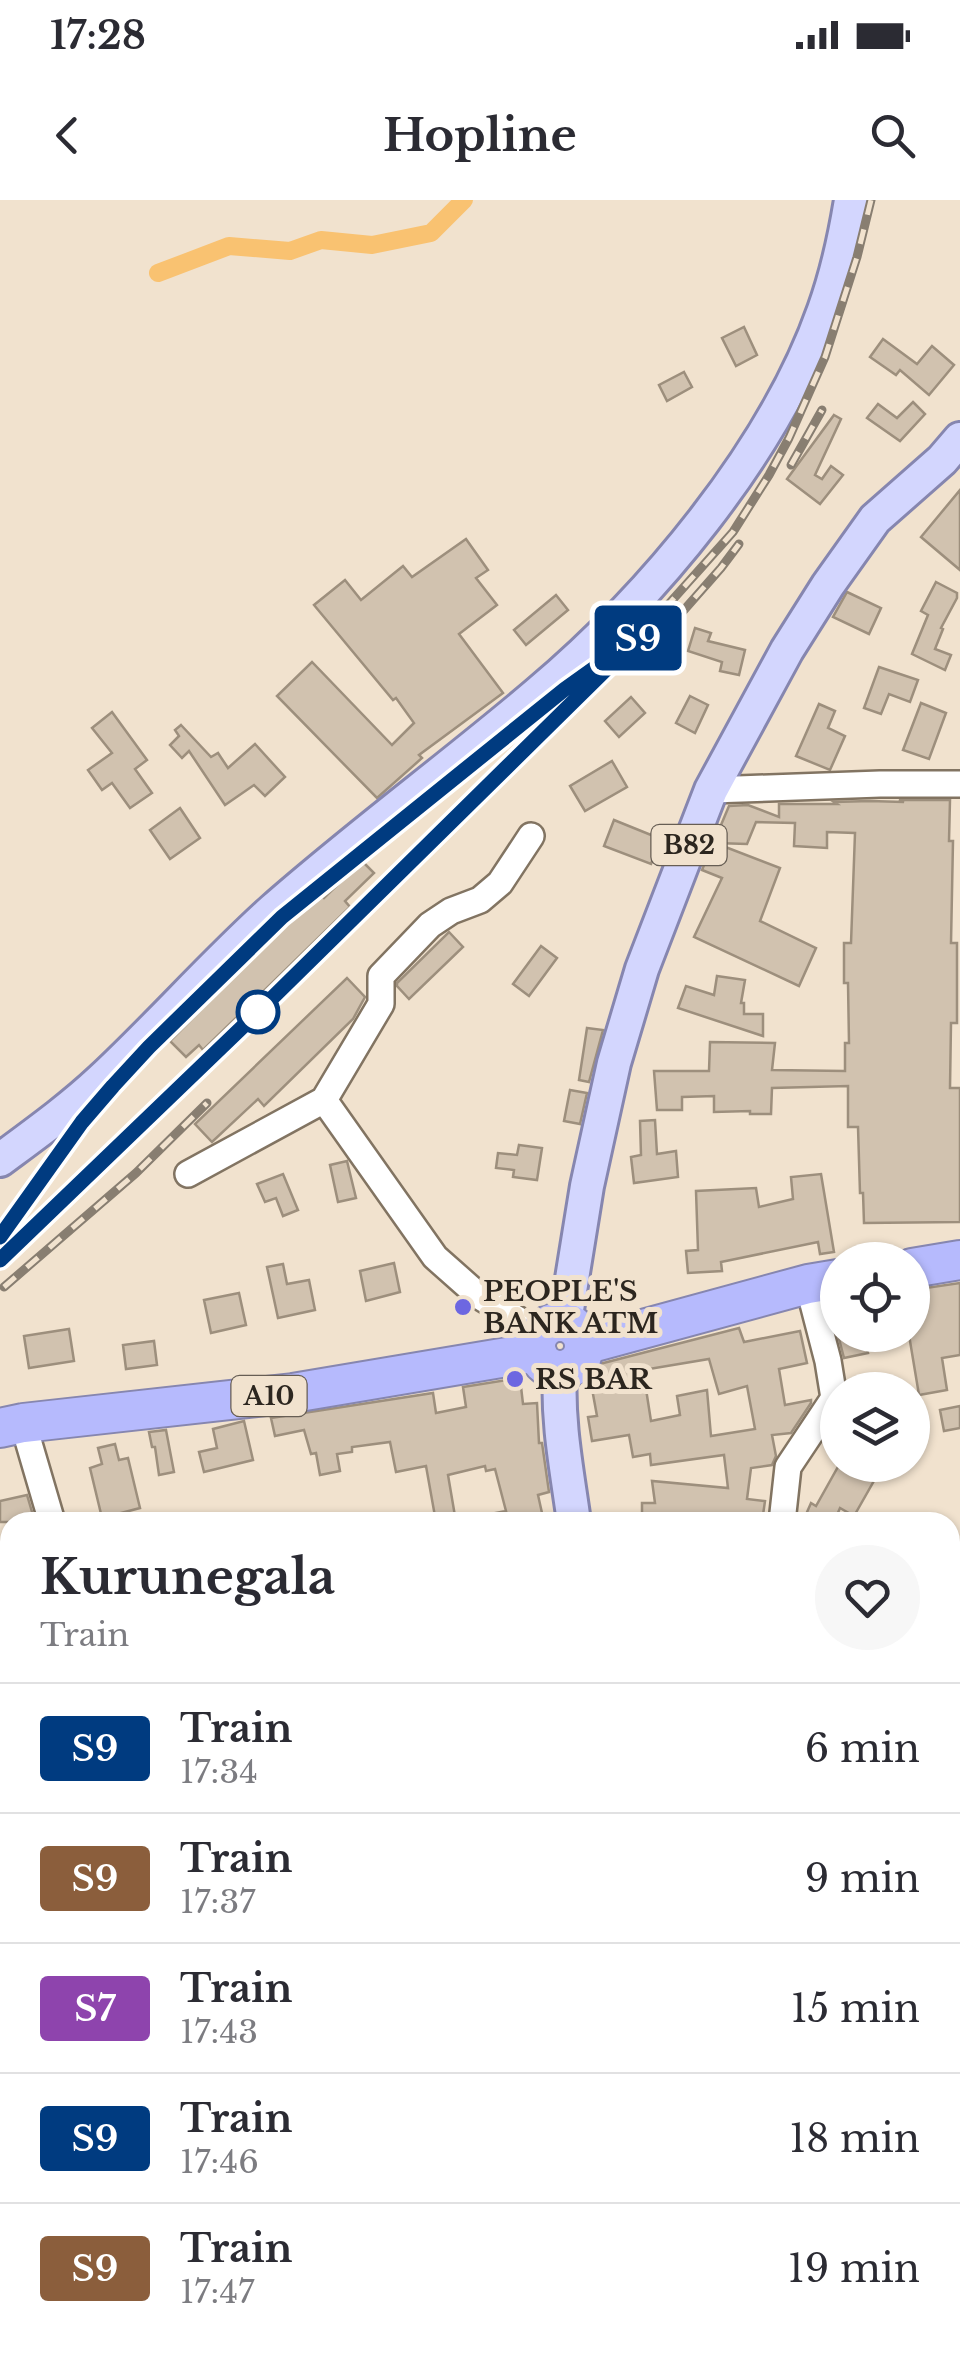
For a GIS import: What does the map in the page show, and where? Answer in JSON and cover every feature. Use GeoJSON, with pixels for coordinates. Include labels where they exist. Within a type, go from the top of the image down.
{"type":"FeatureCollection","features":[{"type":"Feature","properties":{"kind":"highway"},"geometry":{"type":"LineString","coordinates":[[930,1265],[960,1260]]}},
{"type":"Feature","properties":{"kind":"highway","name":"A10"},"geometry":{"type":"LineString","coordinates":[[12,1426],[293,1394],[557,1344],[820,1283]]}},
{"type":"Feature","properties":{"kind":"main road"},"geometry":{"type":"LineString","coordinates":[[0,1160],[98,1083],[270,912],[538,693],[657,578],[706,518],[777,410],[824,312],[839,263],[851,200]]}},
{"type":"Feature","properties":{"kind":"main road","name":"B82"},"geometry":{"type":"LineString","coordinates":[[572,1512],[560,1436],[557,1344],[586,1186],[614,1064],[642,969],[711,790],[788,650],[875,519],[942,460],[960,438]]}},
{"type":"Feature","properties":{"kind":"street"},"geometry":{"type":"LineString","coordinates":[[711,790],[960,784]]}},
{"type":"Feature","properties":{"kind":"street"},"geometry":{"type":"LineString","coordinates":[[188,1174],[324,1100],[381,1004],[381,976],[430,925],[451,911],[480,900],[500,882],[531,836]]}},
{"type":"Feature","properties":{"kind":"street"},"geometry":{"type":"LineString","coordinates":[[324,1100],[435,1257],[479,1296],[557,1344]]}},
{"type":"Feature","properties":{"kind":"street"},"geometry":{"type":"LineString","coordinates":[[783,1512],[788,1466],[834,1398],[827,1352]]}},
{"type":"Feature","properties":{"kind":"street"},"geometry":{"type":"LineString","coordinates":[[12,1426],[48,1512]]}},
{"type":"Feature","properties":{"kind":"building"},"geometry":{"type":"Polygon","coordinates":[[[744,327],[757,355],[736,366],[722,338],[744,327]]]}},
{"type":"Feature","properties":{"kind":"building"},"geometry":{"type":"Polygon","coordinates":[[[883,339],[917,364],[932,346],[954,365],[929,395],[900,370],[896,375],[870,357],[883,339]]]}},
{"type":"Feature","properties":{"kind":"building"},"geometry":{"type":"Polygon","coordinates":[[[684,372],[692,387],[667,401],[659,385],[684,372]]]}},
{"type":"Feature","properties":{"kind":"building"},"geometry":{"type":"Polygon","coordinates":[[[913,402],[925,414],[900,441],[867,418],[878,404],[897,418],[913,402]]]}},
{"type":"Feature","properties":{"kind":"building"},"geometry":{"type":"Polygon","coordinates":[[[834,415],[841,419],[815,475],[822,479],[831,466],[843,475],[820,504],[787,479],[834,415]]]}},
{"type":"Feature","properties":{"kind":"building"},"geometry":{"type":"Polygon","coordinates":[[[960,490],[960,570],[921,537],[960,490]]]}},
{"type":"Feature","properties":{"kind":"building"},"geometry":{"type":"Polygon","coordinates":[[[466,539],[488,570],[476,578],[497,605],[459,634],[503,693],[419,755],[422,758],[377,798],[277,696],[312,662],[392,745],[414,723],[314,605],[345,580],[361,600],[403,566],[412,577],[466,539]]]}},
{"type":"Feature","properties":{"kind":"building"},"geometry":{"type":"Polygon","coordinates":[[[936,582],[957,593],[935,649],[951,655],[945,670],[912,654],[928,615],[921,611],[936,582]]]}},
{"type":"Feature","properties":{"kind":"building"},"geometry":{"type":"Polygon","coordinates":[[[847,592],[881,608],[869,634],[833,617],[847,592]]]}},
{"type":"Feature","properties":{"kind":"building"},"geometry":{"type":"Polygon","coordinates":[[[556,595],[568,610],[526,645],[514,630],[556,595]]]}},
{"type":"Feature","properties":{"kind":"building"},"geometry":{"type":"Polygon","coordinates":[[[695,628],[711,633],[708,641],[745,650],[739,675],[720,671],[722,662],[688,651],[695,628]]]}},
{"type":"Feature","properties":{"kind":"building"},"geometry":{"type":"Polygon","coordinates":[[[879,667],[918,680],[910,702],[889,694],[881,714],[864,708],[879,667]]]}},
{"type":"Feature","properties":{"kind":"building"},"geometry":{"type":"Polygon","coordinates":[[[690,696],[708,705],[695,733],[676,723],[690,696]]]}},
{"type":"Feature","properties":{"kind":"building"},"geometry":{"type":"Polygon","coordinates":[[[631,697],[645,713],[619,737],[605,721],[631,697]]]}},
{"type":"Feature","properties":{"kind":"building"},"geometry":{"type":"Polygon","coordinates":[[[921,703],[946,713],[929,759],[903,750],[921,703]]]}},
{"type":"Feature","properties":{"kind":"building"},"geometry":{"type":"Polygon","coordinates":[[[819,704],[835,711],[828,728],[845,736],[830,770],[796,756],[819,704]]]}},
{"type":"Feature","properties":{"kind":"building"},"geometry":{"type":"Polygon","coordinates":[[[112,712],[147,760],[135,769],[152,793],[130,808],[112,783],[102,790],[88,770],[112,753],[92,728],[112,712]]]}},
{"type":"Feature","properties":{"kind":"building"},"geometry":{"type":"Polygon","coordinates":[[[181,725],[211,757],[218,753],[228,768],[255,744],[285,777],[265,796],[254,785],[225,805],[189,751],[182,758],[170,745],[179,736],[175,730],[181,725]]]}},
{"type":"Feature","properties":{"kind":"building"},"geometry":{"type":"Polygon","coordinates":[[[612,761],[627,787],[585,811],[570,786],[612,761]]]}},
{"type":"Feature","properties":{"kind":"building"},"geometry":{"type":"Polygon","coordinates":[[[899,800],[950,800],[951,943],[957,943],[957,1023],[951,1023],[950,1088],[960,1088],[960,1222],[864,1223],[858,1127],[848,1127],[848,1086],[772,1088],[771,1114],[714,1112],[714,1096],[682,1097],[682,1110],[657,1110],[654,1071],[709,1071],[710,1042],[775,1043],[772,1070],[845,1071],[845,1043],[849,1043],[844,943],[851,943],[855,833],[827,832],[827,848],[794,846],[795,823],[756,822],[747,844],[715,843],[780,868],[760,921],[816,948],[799,986],[694,937],[722,878],[702,870],[729,806],[748,805],[779,817],[779,804],[904,802],[899,800]]]}},
{"type":"Feature","properties":{"kind":"building"},"geometry":{"type":"Polygon","coordinates":[[[180,808],[200,838],[170,859],[150,830],[180,808]]]}},
{"type":"Feature","properties":{"kind":"building"},"geometry":{"type":"Polygon","coordinates":[[[614,820],[661,839],[651,864],[604,846],[614,820]]]}},
{"type":"Feature","properties":{"kind":"building"},"geometry":{"type":"Polygon","coordinates":[[[362,861],[374,873],[345,901],[350,907],[203,1050],[199,1045],[186,1057],[170,1041],[265,945],[321,895],[324,898],[362,861]]]}},
{"type":"Feature","properties":{"kind":"building"},"geometry":{"type":"Polygon","coordinates":[[[449,932],[463,947],[409,999],[397,983],[449,932]]]}},
{"type":"Feature","properties":{"kind":"building"},"geometry":{"type":"Polygon","coordinates":[[[541,946],[557,958],[529,996],[513,984],[541,946]]]}},
{"type":"Feature","properties":{"kind":"building"},"geometry":{"type":"Polygon","coordinates":[[[717,976],[745,980],[741,1003],[744,1014],[763,1014],[763,1036],[678,1008],[686,986],[714,995],[717,976]]]}},
{"type":"Feature","properties":{"kind":"building"},"geometry":{"type":"Polygon","coordinates":[[[347,978],[365,997],[353,1019],[264,1106],[258,1099],[212,1142],[195,1124],[347,978]]]}},
{"type":"Feature","properties":{"kind":"building"},"geometry":{"type":"Polygon","coordinates":[[[587,1028],[603,1030],[589,1082],[579,1080],[587,1028]]]}},
{"type":"Feature","properties":{"kind":"building"},"geometry":{"type":"Polygon","coordinates":[[[570,1090],[587,1093],[580,1124],[564,1121],[570,1090]]]}},
{"type":"Feature","properties":{"kind":"building"},"geometry":{"type":"Polygon","coordinates":[[[655,1120],[657,1154],[676,1151],[678,1177],[634,1183],[631,1157],[641,1155],[640,1121],[655,1120]]]}},
{"type":"Feature","properties":{"kind":"building"},"geometry":{"type":"Polygon","coordinates":[[[519,1145],[542,1148],[537,1180],[513,1177],[514,1170],[496,1168],[498,1153],[517,1155],[519,1145]]]}},
{"type":"Feature","properties":{"kind":"building"},"geometry":{"type":"Polygon","coordinates":[[[347,1161],[356,1198],[338,1202],[330,1165],[347,1161]]]}},
{"type":"Feature","properties":{"kind":"building"},"geometry":{"type":"Polygon","coordinates":[[[283,1174],[298,1210],[283,1216],[276,1198],[265,1202],[257,1184],[283,1174]]]}},
{"type":"Feature","properties":{"kind":"building"},"geometry":{"type":"Polygon","coordinates":[[[821,1174],[832,1242],[820,1242],[820,1254],[818,1242],[721,1262],[722,1271],[688,1273],[686,1251],[698,1250],[696,1191],[756,1188],[759,1207],[793,1199],[791,1177],[821,1174]]]}},
{"type":"Feature","properties":{"kind":"building"},"geometry":{"type":"Polygon","coordinates":[[[394,1263],[400,1292],[366,1301],[360,1271],[394,1263]]]}},
{"type":"Feature","properties":{"kind":"building"},"geometry":{"type":"Polygon","coordinates":[[[283,1264],[287,1284],[309,1280],[315,1310],[278,1318],[267,1267],[283,1264]]]}},
{"type":"Feature","properties":{"kind":"building"},"geometry":{"type":"Polygon","coordinates":[[[960,1283],[960,1355],[942,1358],[947,1390],[930,1393],[930,1372],[915,1372],[912,1352],[930,1352],[930,1287],[960,1283]]]}},
{"type":"Feature","properties":{"kind":"building"},"geometry":{"type":"Polygon","coordinates":[[[239,1293],[246,1325],[211,1333],[204,1300],[239,1293]]]}},
{"type":"Feature","properties":{"kind":"building"},"geometry":{"type":"Polygon","coordinates":[[[739,1328],[744,1342],[800,1331],[807,1363],[779,1369],[785,1405],[811,1403],[791,1433],[772,1435],[776,1456],[772,1465],[751,1468],[747,1499],[765,1501],[763,1512],[642,1512],[642,1503],[655,1503],[652,1481],[728,1488],[724,1455],[651,1465],[650,1454],[633,1457],[629,1435],[592,1441],[588,1417],[597,1416],[588,1367],[739,1328]],[[709,1359],[643,1370],[651,1421],[680,1415],[677,1396],[707,1390],[711,1436],[755,1429],[747,1386],[719,1394],[709,1359]]]}},
{"type":"Feature","properties":{"kind":"building"},"geometry":{"type":"Polygon","coordinates":[[[69,1329],[74,1361],[29,1368],[24,1336],[69,1329]]]}},
{"type":"Feature","properties":{"kind":"building"},"geometry":{"type":"Polygon","coordinates":[[[154,1341],[157,1365],[126,1369],[123,1345],[154,1341]]]}},
{"type":"Feature","properties":{"kind":"building"},"geometry":{"type":"Polygon","coordinates":[[[842,1352],[868,1352],[868,1353],[844,1358],[842,1352]]]}},
{"type":"Feature","properties":{"kind":"building"},"geometry":{"type":"Polygon","coordinates":[[[520,1378],[523,1404],[537,1403],[539,1443],[549,1492],[538,1495],[542,1512],[501,1512],[506,1511],[495,1469],[486,1471],[485,1466],[448,1475],[454,1512],[434,1512],[426,1466],[396,1472],[390,1442],[352,1447],[352,1452],[337,1454],[340,1471],[320,1475],[316,1453],[311,1454],[304,1430],[275,1436],[271,1418],[433,1393],[436,1413],[466,1407],[463,1387],[520,1378]]]}},
{"type":"Feature","properties":{"kind":"building"},"geometry":{"type":"Polygon","coordinates":[[[960,1406],[960,1428],[944,1431],[940,1410],[960,1406]]]}},
{"type":"Feature","properties":{"kind":"building"},"geometry":{"type":"Polygon","coordinates":[[[244,1421],[253,1460],[204,1472],[199,1452],[217,1448],[213,1429],[244,1421]]]}},
{"type":"Feature","properties":{"kind":"building"},"geometry":{"type":"Polygon","coordinates":[[[166,1430],[174,1472],[159,1475],[149,1432],[166,1430]]]}},
{"type":"Feature","properties":{"kind":"building"},"geometry":{"type":"Polygon","coordinates":[[[115,1444],[119,1460],[128,1458],[140,1508],[101,1512],[90,1468],[102,1464],[98,1448],[115,1444]]]}},
{"type":"Feature","properties":{"kind":"building"},"geometry":{"type":"Polygon","coordinates":[[[829,1482],[873,1482],[856,1512],[840,1508],[838,1512],[807,1512],[811,1503],[816,1506],[829,1482]]]}},
{"type":"Feature","properties":{"kind":"building"},"geometry":{"type":"Polygon","coordinates":[[[27,1495],[32,1512],[0,1512],[0,1501],[27,1495]]]}},
{"type":"Feature","properties":{"kind":"waterway"},"geometry":{"type":"LineString","coordinates":[[158,273],[229,246],[290,251],[321,240],[372,245],[431,233],[464,200]]}},
{"type":"Feature","properties":{"kind":"railway"},"geometry":{"type":"LineString","coordinates":[[0,1260],[642,634],[733,532],[789,438],[825,357],[871,200]]}},
{"type":"Feature","properties":{"kind":"railway"},"geometry":{"type":"LineString","coordinates":[[791,465],[822,410]]}},
{"type":"Feature","properties":{"kind":"railway"},"geometry":{"type":"LineString","coordinates":[[655,643],[739,544]]}},
{"type":"Feature","properties":{"kind":"railway"},"geometry":{"type":"LineString","coordinates":[[0,1237],[113,1086],[281,917],[584,674]]}},
{"type":"Feature","properties":{"kind":"railway"},"geometry":{"type":"LineString","coordinates":[[4,1287],[136,1173],[207,1103]]}},
{"type":"Feature","properties":{"kind":"train","name":"S9"},"geometry":{"type":"LineString","coordinates":[[0,1237],[82,1122],[113,1086],[282,917],[593,666],[642,634],[0,1260]]}},
{"type":"Feature","properties":{"kind":"place","name":"PEOPLE'S BANK ATM"},"geometry":{"type":"Point","coordinates":[463,1307]}},
{"type":"Feature","properties":{"kind":"place","name":"RS BAR"},"geometry":{"type":"Point","coordinates":[515,1379]}}]}
